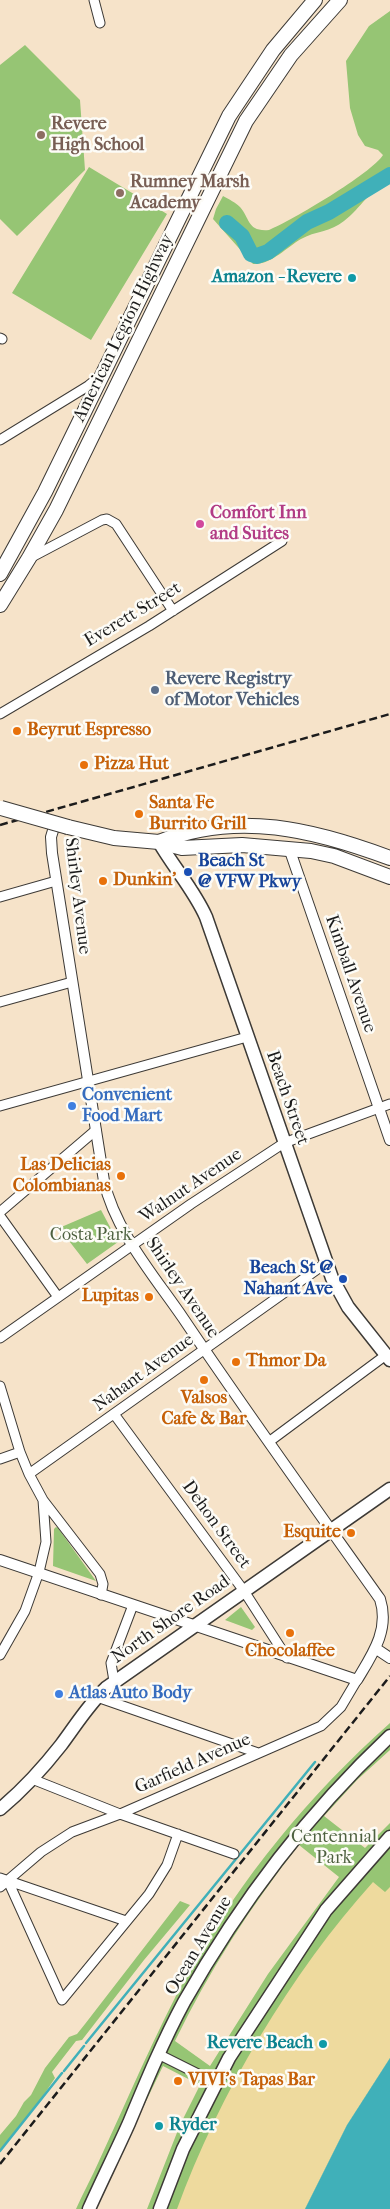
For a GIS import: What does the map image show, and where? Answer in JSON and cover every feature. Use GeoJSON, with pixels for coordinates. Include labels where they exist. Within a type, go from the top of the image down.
{"type":"FeatureCollection","features":[{"type":"Feature","properties":{"kind":"highway","name":"American Legion Highway"},"geometry":{"type":"LineString","coordinates":[[0,574],[34,512],[233,109],[273,50],[315,0]]}},
{"type":"Feature","properties":{"kind":"highway","name":"American Legion Highway"},"geometry":{"type":"LineString","coordinates":[[0,605],[30,558],[56,510],[246,121],[291,54],[340,0]]}},
{"type":"Feature","properties":{"kind":"highway"},"geometry":{"type":"LineString","coordinates":[[0,808],[58,828],[114,838],[159,842],[190,848],[242,845],[288,848],[334,856],[390,876]]}},
{"type":"Feature","properties":{"kind":"highway"},"geometry":{"type":"LineString","coordinates":[[159,842],[182,834],[208,829],[273,827],[304,831],[337,839],[390,858]]}},
{"type":"Feature","properties":{"kind":"main road","name":"Beach Street"},"geometry":{"type":"LineString","coordinates":[[159,842],[204,912],[326,1264],[344,1301],[388,1358]]}},
{"type":"Feature","properties":{"kind":"main road","name":"North Shore Road"},"geometry":{"type":"LineString","coordinates":[[0,1809],[32,1779],[96,1696],[114,1681],[390,1489]]}},
{"type":"Feature","properties":{"kind":"main road","name":"Ocean Avenue"},"geometry":{"type":"LineString","coordinates":[[90,2209],[158,2054],[210,1958],[259,1884],[294,1838],[332,1794],[390,1736]]}},
{"type":"Feature","properties":{"kind":"main road"},"geometry":{"type":"LineString","coordinates":[[160,2209],[184,2149],[229,2058],[318,1921],[358,1871],[389,1838]]}},
{"type":"Feature","properties":{"kind":"street"},"geometry":{"type":"LineString","coordinates":[[94,0],[100,23]]}},
{"type":"Feature","properties":{"kind":"street"},"geometry":{"type":"LineString","coordinates":[[1,439],[88,386],[101,376]]}},
{"type":"Feature","properties":{"kind":"street"},"geometry":{"type":"LineString","coordinates":[[30,558],[102,520],[112,520],[173,611]]}},
{"type":"Feature","properties":{"kind":"street","name":"Everett Street"},"geometry":{"type":"LineString","coordinates":[[0,714],[173,611],[282,541]]}},
{"type":"Feature","properties":{"kind":"street","name":"Shirley Avenue"},"geometry":{"type":"LineString","coordinates":[[58,828],[51,846],[108,1197],[116,1217],[133,1245],[382,1604],[386,1621],[378,1650]]}},
{"type":"Feature","properties":{"kind":"street","name":"Kimball Avenue"},"geometry":{"type":"LineString","coordinates":[[288,848],[390,1140]]}},
{"type":"Feature","properties":{"kind":"street"},"geometry":{"type":"LineString","coordinates":[[0,897],[56,881]]}},
{"type":"Feature","properties":{"kind":"street"},"geometry":{"type":"LineString","coordinates":[[0,1002],[72,982]]}},
{"type":"Feature","properties":{"kind":"street"},"geometry":{"type":"LineString","coordinates":[[0,1106],[248,1037]]}},
{"type":"Feature","properties":{"kind":"street","name":"Walnut Avenue"},"geometry":{"type":"LineString","coordinates":[[0,1338],[191,1204],[284,1143],[390,1104]]}},
{"type":"Feature","properties":{"kind":"street"},"geometry":{"type":"LineString","coordinates":[[0,1212],[96,1130]]}},
{"type":"Feature","properties":{"kind":"street"},"geometry":{"type":"LineString","coordinates":[[0,1216],[58,1297]]}},
{"type":"Feature","properties":{"kind":"street","name":"Nahant Avenue"},"geometry":{"type":"LineString","coordinates":[[29,1474],[326,1264]]}},
{"type":"Feature","properties":{"kind":"street"},"geometry":{"type":"LineString","coordinates":[[270,1440],[388,1358]]}},
{"type":"Feature","properties":{"kind":"street"},"geometry":{"type":"LineString","coordinates":[[0,1386],[20,1452],[29,1474],[43,1500],[100,1574],[102,1584],[101,1595]]}},
{"type":"Feature","properties":{"kind":"street","name":"Dehon Street"},"geometry":{"type":"LineString","coordinates":[[114,1414],[244,1590],[287,1658]]}},
{"type":"Feature","properties":{"kind":"street"},"geometry":{"type":"LineString","coordinates":[[0,1460],[20,1452]]}},
{"type":"Feature","properties":{"kind":"street"},"geometry":{"type":"LineString","coordinates":[[0,1655],[25,1611],[39,1572],[46,1542],[43,1500]]}},
{"type":"Feature","properties":{"kind":"street"},"geometry":{"type":"LineString","coordinates":[[0,1560],[287,1658],[358,1680]]}},
{"type":"Feature","properties":{"kind":"street"},"geometry":{"type":"LineString","coordinates":[[114,1681],[111,1663],[132,1605]]}},
{"type":"Feature","properties":{"kind":"street"},"geometry":{"type":"LineString","coordinates":[[378,1650],[390,1658]]}},
{"type":"Feature","properties":{"kind":"street","name":"Garfield Avenue"},"geometry":{"type":"LineString","coordinates":[[0,1887],[4,1879],[72,1832],[120,1814],[329,1720],[341,1707],[378,1650]]}},
{"type":"Feature","properties":{"kind":"street"},"geometry":{"type":"LineString","coordinates":[[96,1696],[258,1753]]}},
{"type":"Feature","properties":{"kind":"street"},"geometry":{"type":"LineString","coordinates":[[32,1779],[120,1814],[234,1854]]}},
{"type":"Feature","properties":{"kind":"street"},"geometry":{"type":"LineString","coordinates":[[4,1879],[62,2000],[148,1894],[167,1865],[178,1834]]}},
{"type":"Feature","properties":{"kind":"street"},"geometry":{"type":"LineString","coordinates":[[4,1879],[126,1921]]}},
{"type":"Feature","properties":{"kind":"street"},"geometry":{"type":"LineString","coordinates":[[158,2054],[216,2084]]}},
{"type":"Feature","properties":{"kind":"green space"},"geometry":{"type":"Polygon","coordinates":[[[390,11],[390,180],[377,188],[339,225],[301,239],[266,262],[253,264],[213,219],[223,196],[240,207],[253,227],[269,230],[295,217],[348,184],[364,173],[383,155],[378,150],[365,146],[358,135],[350,108],[346,61],[369,26],[390,11]]]}},
{"type":"Feature","properties":{"kind":"green space","name":"Revere High School"},"geometry":{"type":"Polygon","coordinates":[[[25,45],[80,100],[85,170],[17,236],[0,219],[0,65],[25,45]]]}},
{"type":"Feature","properties":{"kind":"green space"},"geometry":{"type":"Polygon","coordinates":[[[89,167],[167,214],[91,340],[12,293],[89,167]]]}},
{"type":"Feature","properties":{"kind":"green space","name":"Costa Park"},"geometry":{"type":"Polygon","coordinates":[[[101,1210],[118,1242],[87,1264],[59,1228],[101,1210]]]}},
{"type":"Feature","properties":{"kind":"green space"},"geometry":{"type":"Polygon","coordinates":[[[56,1527],[96,1581],[53,1566],[54,1529],[56,1527]]]}},
{"type":"Feature","properties":{"kind":"green space"},"geometry":{"type":"Polygon","coordinates":[[[241,1607],[255,1627],[252,1630],[225,1620],[241,1607]]]}},
{"type":"Feature","properties":{"kind":"green space","name":"Centennial Park"},"geometry":{"type":"Polygon","coordinates":[[[390,1723],[390,1750],[357,1780],[324,1816],[365,1848],[390,1823],[390,2058],[347,2125],[305,2209],[147,2209],[180,2125],[200,2085],[163,2066],[94,2209],[76,2209],[164,2019],[208,1938],[230,1904],[278,1839],[360,1750],[390,1723]],[[299,1845],[231,1940],[175,2041],[210,2066],[268,1974],[339,1877],[299,1845]]]}},
{"type":"Feature","properties":{"kind":"green space"},"geometry":{"type":"Polygon","coordinates":[[[180,1901],[190,1905],[144,1960],[82,2040],[76,2041],[52,2072],[55,2078],[39,2102],[0,2151],[0,2135],[31,2095],[45,2068],[69,2037],[77,2034],[180,1901]]]}},
{"type":"Feature","properties":{"kind":"sand","name":"Revere Beach"},"geometry":{"type":"Polygon","coordinates":[[[373,1882],[385,1892],[390,1887],[390,2058],[347,2125],[305,2209],[177,2209],[214,2122],[260,2036],[314,1955],[373,1882]]]}},
{"type":"Feature","properties":{"kind":"water"},"geometry":{"type":"Polygon","coordinates":[[[390,2058],[390,2209],[305,2209],[347,2125],[390,2058]]]}},
{"type":"Feature","properties":{"kind":"waterway"},"geometry":{"type":"LineString","coordinates":[[227,223],[242,236],[251,254],[257,256],[268,252],[307,222],[329,212],[390,175]]}},
{"type":"Feature","properties":{"kind":"waterway"},"geometry":{"type":"LineString","coordinates":[[86,2043],[315,1762]]}},
{"type":"Feature","properties":{"kind":"waterway"},"geometry":{"type":"LineString","coordinates":[[64,2071],[84,2046]]}},
{"type":"Feature","properties":{"kind":"waterway"},"geometry":{"type":"LineString","coordinates":[[0,2151],[62,2073]]}},
{"type":"Feature","properties":{"kind":"railway"},"geometry":{"type":"LineString","coordinates":[[0,825],[390,714]]}},
{"type":"Feature","properties":{"kind":"railway"},"geometry":{"type":"LineString","coordinates":[[0,2164],[390,1676]]}},
{"type":"Feature","properties":{"kind":"place","name":"Revere High School"},"geometry":{"type":"Point","coordinates":[41,135]}},
{"type":"Feature","properties":{"kind":"place","name":"Rumney Marsh Academy"},"geometry":{"type":"Point","coordinates":[120,193]}},
{"type":"Feature","properties":{"kind":"place","name":"Amazon - Revere"},"geometry":{"type":"Point","coordinates":[352,278]}},
{"type":"Feature","properties":{"kind":"place","name":"Comfort Inn and Suites"},"geometry":{"type":"Point","coordinates":[200,524]}},
{"type":"Feature","properties":{"kind":"place","name":"Revere Registry of Motor Vehicles"},"geometry":{"type":"Point","coordinates":[155,690]}},
{"type":"Feature","properties":{"kind":"place","name":"Beyrut Espresso"},"geometry":{"type":"Point","coordinates":[17,731]}},
{"type":"Feature","properties":{"kind":"place","name":"Pizza Hut"},"geometry":{"type":"Point","coordinates":[84,765]}},
{"type":"Feature","properties":{"kind":"place","name":"Santa Fe Burrito Grill"},"geometry":{"type":"Point","coordinates":[139,814]}},
{"type":"Feature","properties":{"kind":"place","name":"Beach St @ VFW Pkwy"},"geometry":{"type":"Point","coordinates":[188,872]}},
{"type":"Feature","properties":{"kind":"place","name":"Dunkin'"},"geometry":{"type":"Point","coordinates":[103,881]}},
{"type":"Feature","properties":{"kind":"place","name":"Convenient Food Mart"},"geometry":{"type":"Point","coordinates":[72,1106]}},
{"type":"Feature","properties":{"kind":"place","name":"Las Delicias Colombianas"},"geometry":{"type":"Point","coordinates":[121,1176]}},
{"type":"Feature","properties":{"kind":"place","name":"Beach St @ Nahant Ave"},"geometry":{"type":"Point","coordinates":[343,1279]}},
{"type":"Feature","properties":{"kind":"place","name":"Lupitas"},"geometry":{"type":"Point","coordinates":[149,1297]}},
{"type":"Feature","properties":{"kind":"place","name":"Thmor Da"},"geometry":{"type":"Point","coordinates":[236,1362]}},
{"type":"Feature","properties":{"kind":"place","name":"Valsos Cafe & Bar"},"geometry":{"type":"Point","coordinates":[204,1380]}},
{"type":"Feature","properties":{"kind":"place","name":"Esquite"},"geometry":{"type":"Point","coordinates":[351,1533]}},
{"type":"Feature","properties":{"kind":"place","name":"Chocolaffee"},"geometry":{"type":"Point","coordinates":[290,1633]}},
{"type":"Feature","properties":{"kind":"place","name":"Atlas Auto Body"},"geometry":{"type":"Point","coordinates":[59,1694]}},
{"type":"Feature","properties":{"kind":"place","name":"Revere Beach"},"geometry":{"type":"Point","coordinates":[323,2044]}},
{"type":"Feature","properties":{"kind":"place","name":"VIVI’s Tapas Bar"},"geometry":{"type":"Point","coordinates":[178,2081]}},
{"type":"Feature","properties":{"kind":"place","name":"Ryder"},"geometry":{"type":"Point","coordinates":[159,2126]}}]}
